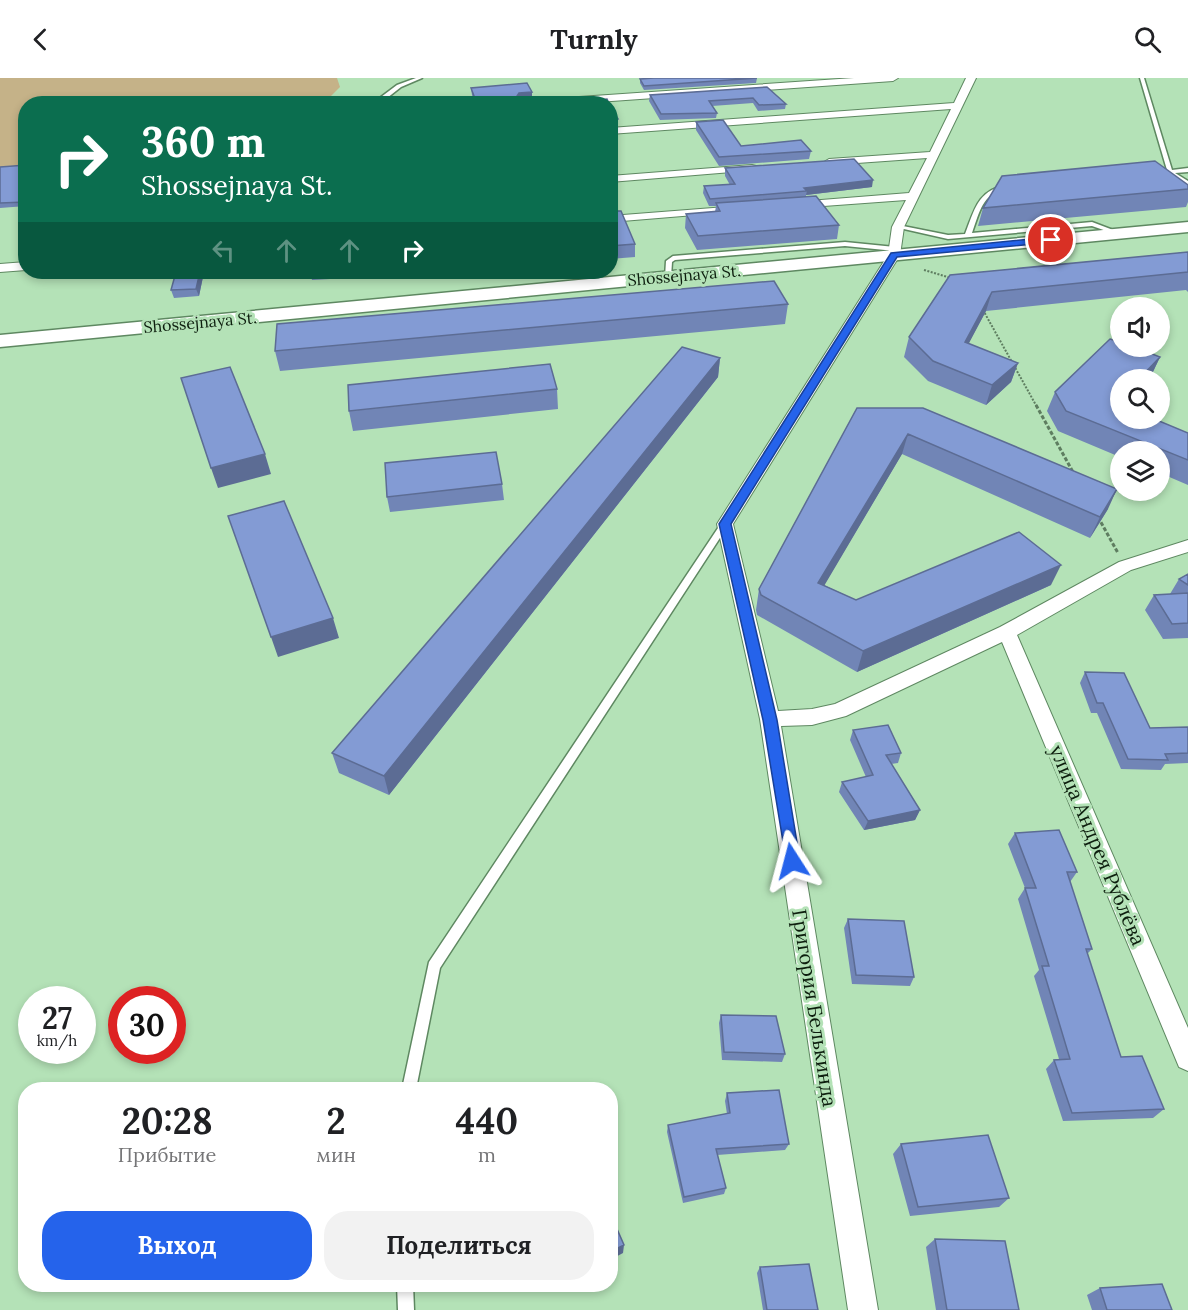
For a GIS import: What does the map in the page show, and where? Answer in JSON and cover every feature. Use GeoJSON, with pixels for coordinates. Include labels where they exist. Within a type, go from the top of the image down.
{"type":"FeatureCollection","features":[{"type":"Feature","properties":{"kind":"street"},"geometry":{"type":"LineString","coordinates":[[618,97],[893,78]]}},
{"type":"Feature","properties":{"kind":"street"},"geometry":{"type":"LineString","coordinates":[[725,524],[895,252],[898,227],[971,78]]}},
{"type":"Feature","properties":{"kind":"street"},"geometry":{"type":"LineString","coordinates":[[618,130],[957,106]]}},
{"type":"Feature","properties":{"kind":"street"},"geometry":{"type":"LineString","coordinates":[[818,163],[934,155]]}},
{"type":"Feature","properties":{"kind":"street"},"geometry":{"type":"LineString","coordinates":[[618,178],[760,167]]}},
{"type":"Feature","properties":{"kind":"street"},"geometry":{"type":"LineString","coordinates":[[787,206],[915,196]]}},
{"type":"Feature","properties":{"kind":"street"},"geometry":{"type":"LineString","coordinates":[[618,218],[751,208]]}},
{"type":"Feature","properties":{"kind":"street","name":"Shossejnaya St."},"geometry":{"type":"LineString","coordinates":[[0,341],[668,277],[895,252],[1188,227]]}},
{"type":"Feature","properties":{"kind":"street"},"geometry":{"type":"LineString","coordinates":[[0,268],[18,267]]}},
{"type":"Feature","properties":{"kind":"street","name":"Григория Белькинда"},"geometry":{"type":"LineString","coordinates":[[725,524],[770,720],[863,1310]]}},
{"type":"Feature","properties":{"kind":"street"},"geometry":{"type":"LineString","coordinates":[[770,720],[812,717],[839,711],[1007,632],[1125,566],[1188,546]]}},
{"type":"Feature","properties":{"kind":"street","name":"улица Андрея Рублёва"},"geometry":{"type":"LineString","coordinates":[[1007,632],[1188,1058]]}},
{"type":"Feature","properties":{"kind":"lane"},"geometry":{"type":"LineString","coordinates":[[388,96],[399,86],[420,78]]}},
{"type":"Feature","properties":{"kind":"lane"},"geometry":{"type":"LineString","coordinates":[[1142,78],[1170,172],[1188,184]]}},
{"type":"Feature","properties":{"kind":"lane"},"geometry":{"type":"LineString","coordinates":[[1148,174],[1188,171]]}},
{"type":"Feature","properties":{"kind":"lane"},"geometry":{"type":"LineString","coordinates":[[968,235],[988,191],[1013,187]]}},
{"type":"Feature","properties":{"kind":"lane"},"geometry":{"type":"LineString","coordinates":[[898,227],[933,235],[968,235],[1092,225],[1118,234]]}},
{"type":"Feature","properties":{"kind":"lane"},"geometry":{"type":"LineString","coordinates":[[411,1082],[434,966],[725,524]]}},
{"type":"Feature","properties":{"kind":"lane"},"geometry":{"type":"LineString","coordinates":[[405,1292],[406,1310]]}},
{"type":"Feature","properties":{"kind":"path"},"geometry":{"type":"LineString","coordinates":[[895,252],[907,266],[951,278],[958,283]]}},
{"type":"Feature","properties":{"kind":"path"},"geometry":{"type":"LineString","coordinates":[[978,301],[1075,476]]}},
{"type":"Feature","properties":{"kind":"path"},"geometry":{"type":"LineString","coordinates":[[1097,516],[1125,566]]}},
{"type":"Feature","properties":{"kind":"shaded area"},"geometry":{"type":"Polygon","coordinates":[[[0,78],[337,78],[340,87],[331,96],[18,96],[18,181],[0,180],[0,78]]]}},
{"type":"Feature","properties":{"kind":"building"},"geometry":{"type":"Polygon","coordinates":[[[757,78],[644,86],[640,79],[757,78]]]}},
{"type":"Feature","properties":{"kind":"building"},"geometry":{"type":"Polygon","coordinates":[[[527,83],[532,92],[519,93],[517,96],[474,96],[471,88],[527,83]]]}},
{"type":"Feature","properties":{"kind":"building"},"geometry":{"type":"Polygon","coordinates":[[[767,87],[786,104],[759,105],[753,98],[709,101],[717,113],[661,114],[650,95],[767,87]]]}},
{"type":"Feature","properties":{"kind":"building"},"geometry":{"type":"Polygon","coordinates":[[[723,120],[741,146],[801,140],[811,151],[719,157],[696,122],[723,120]]]}},
{"type":"Feature","properties":{"kind":"building"},"geometry":{"type":"Polygon","coordinates":[[[854,159],[873,180],[804,188],[807,191],[710,199],[704,186],[735,184],[725,168],[854,159]]]}},
{"type":"Feature","properties":{"kind":"building"},"geometry":{"type":"Polygon","coordinates":[[[1155,161],[1188,185],[1188,189],[983,208],[1002,176],[1155,161]]]}},
{"type":"Feature","properties":{"kind":"building"},"geometry":{"type":"Polygon","coordinates":[[[18,166],[18,202],[0,203],[0,167],[18,166]]]}},
{"type":"Feature","properties":{"kind":"building"},"geometry":{"type":"Polygon","coordinates":[[[816,196],[839,225],[698,236],[686,214],[720,211],[716,203],[816,196]]]}},
{"type":"Feature","properties":{"kind":"building"},"geometry":{"type":"Polygon","coordinates":[[[618,211],[621,211],[635,244],[618,245],[618,211]]]}},
{"type":"Feature","properties":{"kind":"building"},"geometry":{"type":"Polygon","coordinates":[[[1188,252],[1188,272],[992,292],[965,342],[1018,363],[992,385],[933,361],[909,337],[950,275],[1188,252]]]}},
{"type":"Feature","properties":{"kind":"building"},"geometry":{"type":"Polygon","coordinates":[[[174,279],[198,279],[196,289],[171,290],[174,279]]]}},
{"type":"Feature","properties":{"kind":"building"},"geometry":{"type":"Polygon","coordinates":[[[774,281],[788,304],[275,351],[277,324],[774,281]]]}},
{"type":"Feature","properties":{"kind":"building"},"geometry":{"type":"Polygon","coordinates":[[[1110,339],[1110,357],[1160,357],[1149,369],[1110,369],[1110,429],[1066,411],[1055,392],[1110,339]]]}},
{"type":"Feature","properties":{"kind":"building"},"geometry":{"type":"Polygon","coordinates":[[[682,347],[720,358],[384,776],[332,753],[682,347]]]}},
{"type":"Feature","properties":{"kind":"building"},"geometry":{"type":"Polygon","coordinates":[[[550,364],[557,389],[349,411],[348,385],[550,364]]]}},
{"type":"Feature","properties":{"kind":"building"},"geometry":{"type":"Polygon","coordinates":[[[230,367],[265,454],[211,468],[181,378],[230,367]]]}},
{"type":"Feature","properties":{"kind":"building"},"geometry":{"type":"Polygon","coordinates":[[[857,408],[923,408],[1110,486],[1110,501],[1100,517],[908,434],[818,583],[856,600],[1019,532],[1061,565],[863,651],[761,595],[759,589],[857,408]]]}},
{"type":"Feature","properties":{"kind":"building"},"geometry":{"type":"Polygon","coordinates":[[[1170,426],[1188,433],[1188,460],[1170,453],[1170,441],[1141,441],[1111,429],[1170,429],[1170,426]]]}},
{"type":"Feature","properties":{"kind":"building"},"geometry":{"type":"Polygon","coordinates":[[[496,452],[502,484],[387,497],[385,463],[496,452]]]}},
{"type":"Feature","properties":{"kind":"building"},"geometry":{"type":"Polygon","coordinates":[[[284,501],[333,618],[271,637],[228,516],[284,501]]]}},
{"type":"Feature","properties":{"kind":"building"},"geometry":{"type":"Polygon","coordinates":[[[1188,574],[1188,585],[1179,579],[1188,574]]]}},
{"type":"Feature","properties":{"kind":"building"},"geometry":{"type":"Polygon","coordinates":[[[1188,593],[1188,623],[1172,624],[1154,595],[1188,593]]]}},
{"type":"Feature","properties":{"kind":"building"},"geometry":{"type":"Polygon","coordinates":[[[1085,672],[1124,673],[1150,728],[1188,727],[1188,753],[1165,754],[1168,760],[1128,759],[1103,703],[1097,703],[1085,672]]]}},
{"type":"Feature","properties":{"kind":"building"},"geometry":{"type":"Polygon","coordinates":[[[888,725],[901,753],[886,755],[920,810],[868,821],[842,782],[873,775],[853,730],[888,725]]]}},
{"type":"Feature","properties":{"kind":"building"},"geometry":{"type":"Polygon","coordinates":[[[1059,830],[1077,872],[1067,872],[1092,949],[1086,949],[1121,1057],[1142,1056],[1164,1109],[1072,1113],[1054,1060],[1070,1059],[1042,966],[1049,966],[1025,888],[1036,888],[1015,833],[1059,830]]]}},
{"type":"Feature","properties":{"kind":"building"},"geometry":{"type":"Polygon","coordinates":[[[848,919],[904,921],[914,977],[856,975],[848,919]]]}},
{"type":"Feature","properties":{"kind":"building"},"geometry":{"type":"Polygon","coordinates":[[[721,1015],[776,1016],[785,1054],[724,1052],[721,1015]]]}},
{"type":"Feature","properties":{"kind":"building"},"geometry":{"type":"Polygon","coordinates":[[[779,1090],[789,1144],[716,1149],[726,1188],[684,1197],[668,1125],[730,1113],[727,1093],[779,1090]]]}},
{"type":"Feature","properties":{"kind":"building"},"geometry":{"type":"Polygon","coordinates":[[[988,1135],[1009,1198],[918,1207],[901,1144],[988,1135]]]}},
{"type":"Feature","properties":{"kind":"building"},"geometry":{"type":"Polygon","coordinates":[[[618,1231],[624,1245],[618,1248],[618,1231]]]}},
{"type":"Feature","properties":{"kind":"building"},"geometry":{"type":"Polygon","coordinates":[[[935,1239],[1005,1241],[1019,1310],[947,1310],[935,1239]]]}},
{"type":"Feature","properties":{"kind":"building"},"geometry":{"type":"Polygon","coordinates":[[[809,1264],[818,1310],[767,1310],[760,1267],[809,1264]]]}},
{"type":"Feature","properties":{"kind":"building"},"geometry":{"type":"Polygon","coordinates":[[[1162,1284],[1172,1310],[1107,1310],[1100,1288],[1162,1284]]]}},
{"type":"Feature","properties":{"kind":"route"},"geometry":{"type":"LineString","coordinates":[[792,861],[770,720],[725,524],[894,255],[1051,240]]}}]}
